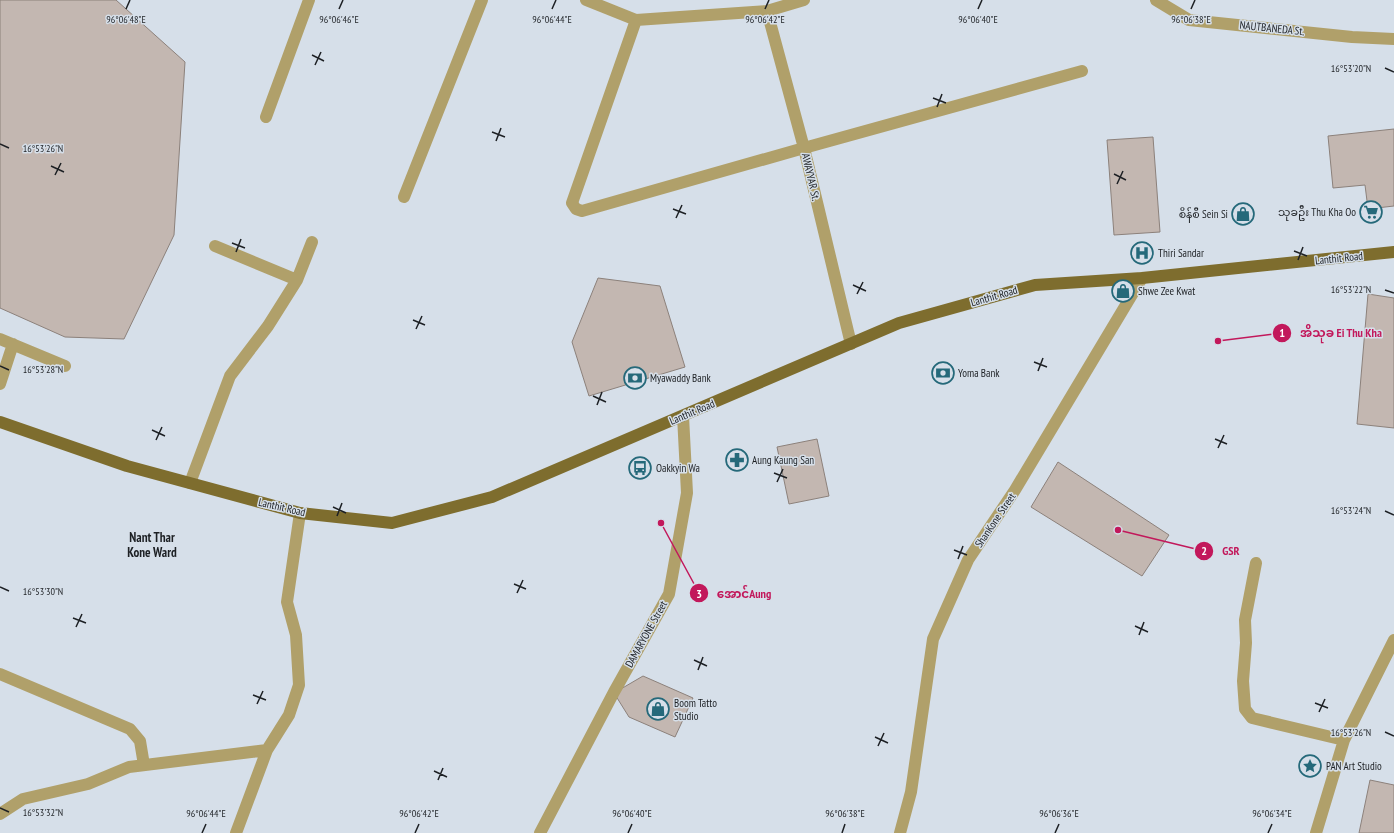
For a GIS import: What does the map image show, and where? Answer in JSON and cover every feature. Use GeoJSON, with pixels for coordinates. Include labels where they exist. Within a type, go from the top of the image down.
{"type":"FeatureCollection","features":[{"type":"Feature","properties":{"kind":"main road","name":"Lanthit Road"},"geometry":{"type":"LineString","coordinates":[[0,422],[127,466],[300,513],[392,523],[492,497],[899,323],[1036,284],[1142,278],[1394,252]]}},
{"type":"Feature","properties":{"kind":"street"},"geometry":{"type":"LineString","coordinates":[[266,117],[309,0]]}},
{"type":"Feature","properties":{"kind":"street"},"geometry":{"type":"LineString","coordinates":[[404,197],[482,0]]}},
{"type":"Feature","properties":{"kind":"street"},"geometry":{"type":"LineString","coordinates":[[586,0],[636,20],[767,11],[804,0]]}},
{"type":"Feature","properties":{"kind":"street","name":"NAUTBANEDA St."},"geometry":{"type":"LineString","coordinates":[[1156,0],[1189,20],[1352,37],[1394,39]]}},
{"type":"Feature","properties":{"kind":"street","name":"AWAYYAR St."},"geometry":{"type":"LineString","coordinates":[[767,11],[804,148],[851,344]]}},
{"type":"Feature","properties":{"kind":"street"},"geometry":{"type":"LineString","coordinates":[[636,20],[572,202],[576,209],[582,211],[804,148],[1082,72]]}},
{"type":"Feature","properties":{"kind":"street"},"geometry":{"type":"LineString","coordinates":[[190,483],[230,376],[268,326],[297,280],[312,242]]}},
{"type":"Feature","properties":{"kind":"street"},"geometry":{"type":"LineString","coordinates":[[215,246],[297,280]]}},
{"type":"Feature","properties":{"kind":"street","name":"ShanKone Street"},"geometry":{"type":"LineString","coordinates":[[900,833],[911,792],[933,639],[968,560],[1015,490],[1142,278]]}},
{"type":"Feature","properties":{"kind":"street"},"geometry":{"type":"LineString","coordinates":[[0,339],[65,366]]}},
{"type":"Feature","properties":{"kind":"street"},"geometry":{"type":"LineString","coordinates":[[0,384],[13,344]]}},
{"type":"Feature","properties":{"kind":"street","name":"DAMARYONE Street"},"geometry":{"type":"LineString","coordinates":[[540,833],[614,692],[669,594],[688,493],[683,416]]}},
{"type":"Feature","properties":{"kind":"street"},"geometry":{"type":"LineString","coordinates":[[236,833],[267,750],[289,715],[299,685],[296,635],[287,602],[292,558],[300,513]]}},
{"type":"Feature","properties":{"kind":"street"},"geometry":{"type":"LineString","coordinates":[[1256,563],[1244,620],[1246,643],[1243,681],[1245,709],[1252,718],[1344,740]]}},
{"type":"Feature","properties":{"kind":"street"},"geometry":{"type":"LineString","coordinates":[[1316,833],[1344,740],[1394,640]]}},
{"type":"Feature","properties":{"kind":"street"},"geometry":{"type":"LineString","coordinates":[[0,674],[130,729],[140,740],[144,765]]}},
{"type":"Feature","properties":{"kind":"street"},"geometry":{"type":"LineString","coordinates":[[0,814],[23,799],[88,784],[128,767],[267,750]]}},
{"type":"Feature","properties":{"kind":"building"},"geometry":{"type":"Polygon","coordinates":[[[0,0],[116,0],[185,62],[174,235],[124,339],[65,337],[0,308],[0,0]]]}},
{"type":"Feature","properties":{"kind":"building"},"geometry":{"type":"Polygon","coordinates":[[[1394,129],[1394,206],[1368,209],[1365,185],[1333,188],[1328,136],[1394,129]]]}},
{"type":"Feature","properties":{"kind":"building"},"geometry":{"type":"Polygon","coordinates":[[[1153,137],[1160,232],[1114,235],[1107,140],[1153,137]]]}},
{"type":"Feature","properties":{"kind":"building"},"geometry":{"type":"Polygon","coordinates":[[[598,278],[660,286],[685,367],[589,396],[572,342],[598,278]]]}},
{"type":"Feature","properties":{"kind":"building"},"geometry":{"type":"Polygon","coordinates":[[[1368,294],[1394,298],[1394,428],[1357,424],[1368,294]]]}},
{"type":"Feature","properties":{"kind":"building"},"geometry":{"type":"Polygon","coordinates":[[[817,439],[829,496],[789,504],[777,447],[817,439]]]}},
{"type":"Feature","properties":{"kind":"building"},"geometry":{"type":"Polygon","coordinates":[[[1058,462],[1169,535],[1142,576],[1031,507],[1058,462]]]}},
{"type":"Feature","properties":{"kind":"building"},"geometry":{"type":"Polygon","coordinates":[[[643,676],[693,698],[675,737],[629,717],[614,693],[643,676]]]}},
{"type":"Feature","properties":{"kind":"building"},"geometry":{"type":"Polygon","coordinates":[[[1370,780],[1394,785],[1394,833],[1359,833],[1370,780]]]}},
{"type":"Feature","properties":{"kind":"place","name":"သုခဦး Thu Kha Oo"},"geometry":{"type":"Point","coordinates":[1371,212]}},
{"type":"Feature","properties":{"kind":"place","name":"စိန်စီ Sein Si"},"geometry":{"type":"Point","coordinates":[1243,214]}},
{"type":"Feature","properties":{"kind":"place","name":"Thiri Sandar"},"geometry":{"type":"Point","coordinates":[1142,253]}},
{"type":"Feature","properties":{"kind":"place","name":"Shwe Zee Kwat"},"geometry":{"type":"Point","coordinates":[1123,291]}},
{"type":"Feature","properties":{"kind":"place","name":"အိသုခ Ei Thu Kha"},"geometry":{"type":"Point","coordinates":[1218,341]}},
{"type":"Feature","properties":{"kind":"place","name":"Yoma Bank"},"geometry":{"type":"Point","coordinates":[943,373]}},
{"type":"Feature","properties":{"kind":"place","name":"Myawaddy Bank"},"geometry":{"type":"Point","coordinates":[635,378]}},
{"type":"Feature","properties":{"kind":"place","name":"Aung Kaung San"},"geometry":{"type":"Point","coordinates":[737,460]}},
{"type":"Feature","properties":{"kind":"place","name":"Oakkyin Wa"},"geometry":{"type":"Point","coordinates":[640,468]}},
{"type":"Feature","properties":{"kind":"place","name":"အောင်Aung"},"geometry":{"type":"Point","coordinates":[661,523]}},
{"type":"Feature","properties":{"kind":"place","name":"GSR"},"geometry":{"type":"Point","coordinates":[1118,530]}},
{"type":"Feature","properties":{"kind":"place","name":"Boom Tatto Studio"},"geometry":{"type":"Point","coordinates":[658,709]}},
{"type":"Feature","properties":{"kind":"place","name":"PAN Art Studio"},"geometry":{"type":"Point","coordinates":[1310,766]}},
{"type":"Feature","properties":{"kind":"district","name":"Nant Thar Kone Ward"},"geometry":{"type":"Point","coordinates":[152,544]}}]}
